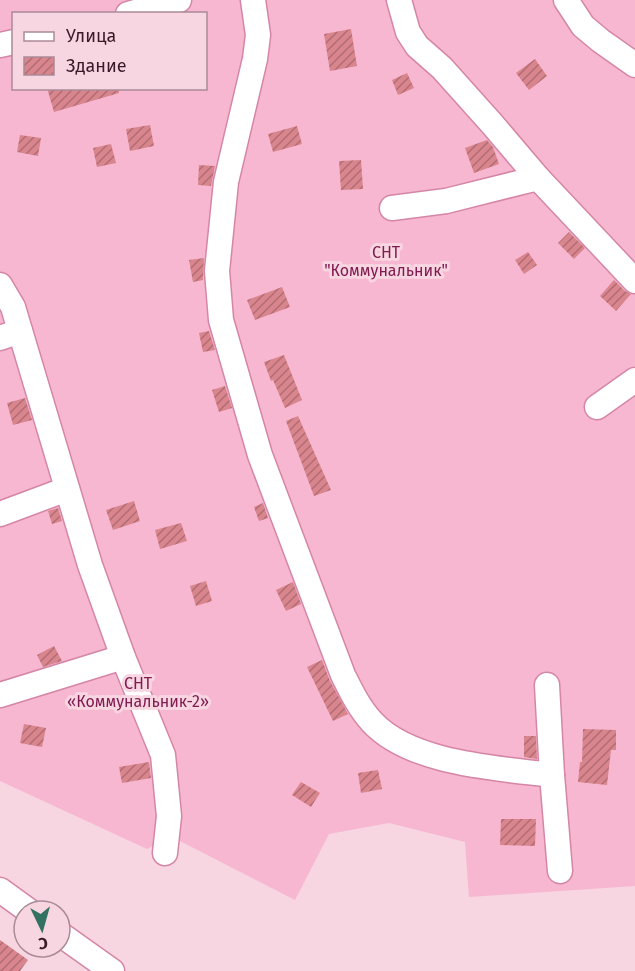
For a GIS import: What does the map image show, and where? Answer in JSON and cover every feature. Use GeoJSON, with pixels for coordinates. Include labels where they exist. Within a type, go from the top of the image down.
{"type":"FeatureCollection","features":[{"type":"Feature","properties":{"kind":"street"},"geometry":{"type":"LineString","coordinates":[[135,12],[179,0]]}},
{"type":"Feature","properties":{"kind":"street"},"geometry":{"type":"LineString","coordinates":[[253,0],[258,35],[255,59],[226,182],[218,271],[221,320],[260,454],[343,675],[358,704],[373,723],[392,738],[430,756],[485,767],[552,775]]}},
{"type":"Feature","properties":{"kind":"street"},"geometry":{"type":"LineString","coordinates":[[399,0],[408,32],[417,45],[442,68],[538,178],[635,281]]}},
{"type":"Feature","properties":{"kind":"street"},"geometry":{"type":"LineString","coordinates":[[566,0],[583,26],[635,65]]}},
{"type":"Feature","properties":{"kind":"street"},"geometry":{"type":"LineString","coordinates":[[392,208],[446,201],[538,178]]}},
{"type":"Feature","properties":{"kind":"street"},"geometry":{"type":"LineString","coordinates":[[0,285],[13,307],[10,335],[67,489],[90,565],[123,657],[163,755],[169,816],[165,853]]}},
{"type":"Feature","properties":{"kind":"street"},"geometry":{"type":"LineString","coordinates":[[597,407],[635,380]]}},
{"type":"Feature","properties":{"kind":"street"},"geometry":{"type":"LineString","coordinates":[[0,514],[67,489]]}},
{"type":"Feature","properties":{"kind":"street"},"geometry":{"type":"LineString","coordinates":[[0,695],[123,657]]}},
{"type":"Feature","properties":{"kind":"street"},"geometry":{"type":"LineString","coordinates":[[547,685],[560,871]]}},
{"type":"Feature","properties":{"kind":"street"},"geometry":{"type":"LineString","coordinates":[[72,943],[112,971]]}},
{"type":"Feature","properties":{"kind":"green space","name":"СНТ \"Коммунальник\""},"geometry":{"type":"Polygon","coordinates":[[[0,0],[635,0],[635,886],[469,897],[465,842],[389,823],[329,834],[295,900],[172,837],[147,849],[0,781],[0,0]]]}},
{"type":"Feature","properties":{"kind":"building"},"geometry":{"type":"Polygon","coordinates":[[[351,29],[357,66],[330,71],[324,34],[351,29]]]}},
{"type":"Feature","properties":{"kind":"building"},"geometry":{"type":"Polygon","coordinates":[[[535,59],[547,76],[529,90],[516,73],[535,59]]]}},
{"type":"Feature","properties":{"kind":"building"},"geometry":{"type":"Polygon","coordinates":[[[407,73],[414,88],[398,95],[392,80],[407,73]]]}},
{"type":"Feature","properties":{"kind":"building"},"geometry":{"type":"Polygon","coordinates":[[[48,90],[119,90],[119,93],[54,112],[48,90]]]}},
{"type":"Feature","properties":{"kind":"building"},"geometry":{"type":"Polygon","coordinates":[[[150,125],[154,146],[130,151],[126,129],[150,125]]]}},
{"type":"Feature","properties":{"kind":"building"},"geometry":{"type":"Polygon","coordinates":[[[297,126],[302,144],[273,152],[268,134],[297,126]]]}},
{"type":"Feature","properties":{"kind":"building"},"geometry":{"type":"Polygon","coordinates":[[[20,135],[41,138],[38,156],[17,152],[20,135]]]}},
{"type":"Feature","properties":{"kind":"building"},"geometry":{"type":"Polygon","coordinates":[[[487,140],[493,147],[499,164],[474,173],[465,148],[487,140]]]}},
{"type":"Feature","properties":{"kind":"building"},"geometry":{"type":"Polygon","coordinates":[[[111,144],[116,163],[97,167],[93,148],[111,144]]]}},
{"type":"Feature","properties":{"kind":"building"},"geometry":{"type":"Polygon","coordinates":[[[361,160],[363,189],[341,190],[339,161],[361,160]]]}},
{"type":"Feature","properties":{"kind":"building"},"geometry":{"type":"Polygon","coordinates":[[[199,165],[215,166],[211,186],[198,185],[199,165]]]}},
{"type":"Feature","properties":{"kind":"building"},"geometry":{"type":"Polygon","coordinates":[[[569,232],[585,248],[574,259],[558,243],[569,232]]]}},
{"type":"Feature","properties":{"kind":"building"},"geometry":{"type":"Polygon","coordinates":[[[528,252],[537,265],[524,274],[515,260],[528,252]]]}},
{"type":"Feature","properties":{"kind":"building"},"geometry":{"type":"Polygon","coordinates":[[[204,258],[203,280],[193,282],[189,260],[204,258]]]}},
{"type":"Feature","properties":{"kind":"building"},"geometry":{"type":"Polygon","coordinates":[[[614,280],[631,294],[616,311],[600,296],[614,280]]]}},
{"type":"Feature","properties":{"kind":"building"},"geometry":{"type":"Polygon","coordinates":[[[282,287],[290,307],[255,320],[247,300],[282,287]]]}},
{"type":"Feature","properties":{"kind":"building"},"geometry":{"type":"Polygon","coordinates":[[[209,331],[215,350],[203,352],[199,333],[209,331]]]}},
{"type":"Feature","properties":{"kind":"building"},"geometry":{"type":"Polygon","coordinates":[[[284,355],[302,400],[285,408],[264,362],[284,355]]]}},
{"type":"Feature","properties":{"kind":"building"},"geometry":{"type":"Polygon","coordinates":[[[225,386],[232,408],[219,412],[212,390],[225,386]]]}},
{"type":"Feature","properties":{"kind":"building"},"geometry":{"type":"Polygon","coordinates":[[[25,398],[32,420],[13,425],[7,403],[25,398]]]}},
{"type":"Feature","properties":{"kind":"building"},"geometry":{"type":"Polygon","coordinates":[[[298,416],[331,490],[314,496],[286,421],[298,416]]]}},
{"type":"Feature","properties":{"kind":"building"},"geometry":{"type":"Polygon","coordinates":[[[134,501],[140,521],[113,530],[106,510],[134,501]]]}},
{"type":"Feature","properties":{"kind":"building"},"geometry":{"type":"Polygon","coordinates":[[[263,503],[268,518],[259,521],[254,507],[263,503]]]}},
{"type":"Feature","properties":{"kind":"building"},"geometry":{"type":"Polygon","coordinates":[[[58,508],[62,521],[52,524],[48,511],[58,508]]]}},
{"type":"Feature","properties":{"kind":"building"},"geometry":{"type":"Polygon","coordinates":[[[181,523],[187,541],[160,549],[155,530],[181,523]]]}},
{"type":"Feature","properties":{"kind":"building"},"geometry":{"type":"Polygon","coordinates":[[[206,581],[212,601],[196,606],[190,586],[206,581]]]}},
{"type":"Feature","properties":{"kind":"building"},"geometry":{"type":"Polygon","coordinates":[[[293,582],[301,604],[286,611],[276,590],[293,582]]]}},
{"type":"Feature","properties":{"kind":"building"},"geometry":{"type":"Polygon","coordinates":[[[54,646],[62,661],[43,667],[37,655],[54,646]]]}},
{"type":"Feature","properties":{"kind":"building"},"geometry":{"type":"Polygon","coordinates":[[[322,660],[330,681],[348,714],[333,721],[307,667],[322,660]]]}},
{"type":"Feature","properties":{"kind":"building"},"geometry":{"type":"Polygon","coordinates":[[[24,724],[46,728],[42,747],[20,743],[24,724]]]}},
{"type":"Feature","properties":{"kind":"building"},"geometry":{"type":"Polygon","coordinates":[[[583,729],[616,730],[616,750],[611,750],[607,785],[578,782],[580,762],[582,762],[583,729]]]}},
{"type":"Feature","properties":{"kind":"building"},"geometry":{"type":"Polygon","coordinates":[[[524,736],[536,736],[537,759],[524,757],[524,736]]]}},
{"type":"Feature","properties":{"kind":"building"},"geometry":{"type":"Polygon","coordinates":[[[149,762],[151,778],[122,783],[119,767],[149,762]]]}},
{"type":"Feature","properties":{"kind":"building"},"geometry":{"type":"Polygon","coordinates":[[[378,770],[382,789],[361,793],[358,773],[378,770]]]}},
{"type":"Feature","properties":{"kind":"building"},"geometry":{"type":"Polygon","coordinates":[[[301,782],[320,793],[311,807],[292,795],[301,782]]]}},
{"type":"Feature","properties":{"kind":"building"},"geometry":{"type":"Polygon","coordinates":[[[501,819],[536,819],[535,846],[500,845],[501,819]]]}},
{"type":"Feature","properties":{"kind":"building"},"geometry":{"type":"Polygon","coordinates":[[[0,940],[12,949],[12,959],[28,960],[20,971],[0,971],[0,940]]]}},
{"type":"Feature","properties":{"kind":"park label","name":"СНТ «Коммунальник-2»"},"geometry":{"type":"Point","coordinates":[138,692]}}]}
